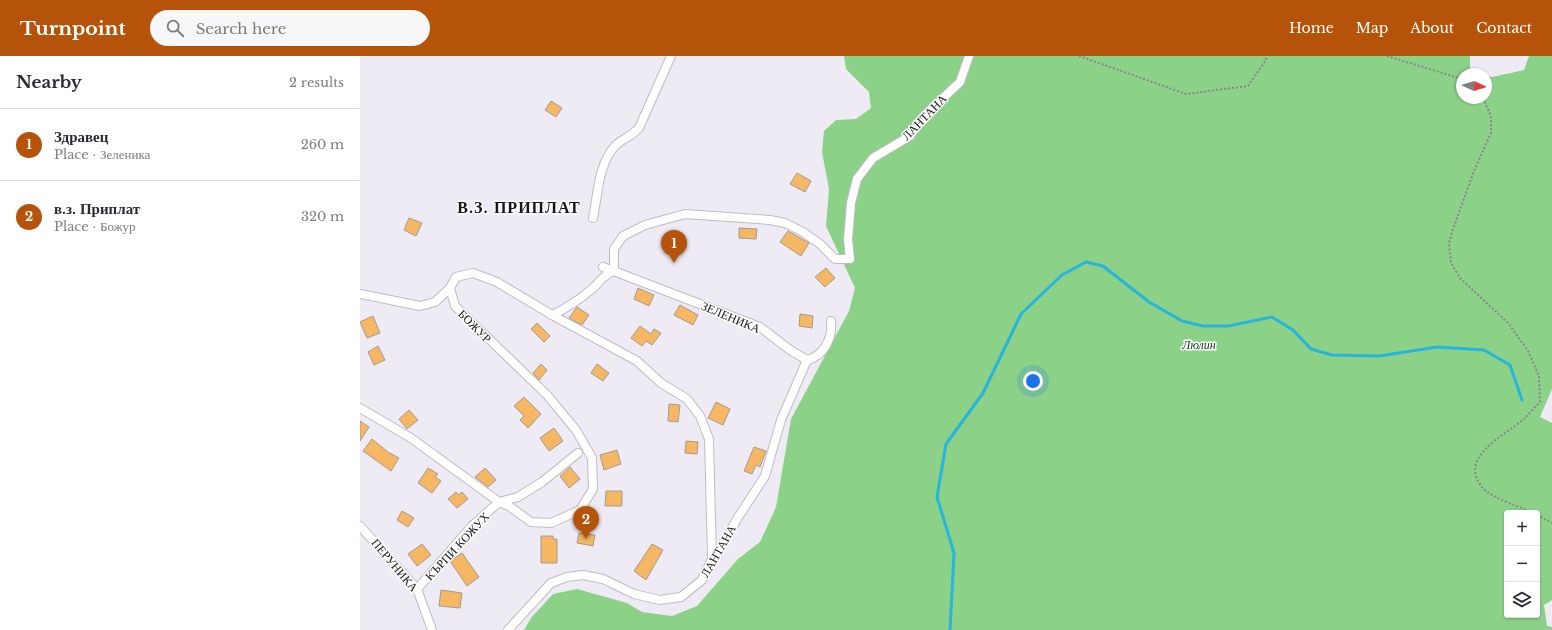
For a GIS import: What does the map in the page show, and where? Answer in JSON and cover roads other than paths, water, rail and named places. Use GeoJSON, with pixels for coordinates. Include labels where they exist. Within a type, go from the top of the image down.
{"type":"FeatureCollection","features":[{"type":"Feature","properties":{"kind":"street"},"geometry":{"type":"LineString","coordinates":[[594,218],[600,180],[607,157],[617,144],[631,137],[639,128],[671,56]]}},
{"type":"Feature","properties":{"kind":"street","name":"ЛАНТАНА"},"geometry":{"type":"LineString","coordinates":[[614,271],[614,249],[623,236],[645,225],[685,214],[770,220],[785,223],[814,240],[835,259],[850,259],[848,240],[851,203],[857,179],[873,158],[910,136],[924,116],[960,82],[969,56]]}},
{"type":"Feature","properties":{"kind":"street","name":"ЗЕЛЕНИКА"},"geometry":{"type":"LineString","coordinates":[[603,267],[760,327],[790,350],[807,360]]}},
{"type":"Feature","properties":{"kind":"street"},"geometry":{"type":"LineString","coordinates":[[552,315],[574,304],[594,287],[606,273],[614,271]]}},
{"type":"Feature","properties":{"kind":"street"},"geometry":{"type":"LineString","coordinates":[[360,294],[420,306],[435,302],[450,288],[456,277],[473,273],[497,282],[552,315],[637,361],[661,383],[687,399],[700,416],[709,439],[712,559]]}},
{"type":"Feature","properties":{"kind":"street","name":"БОЖУР"},"geometry":{"type":"LineString","coordinates":[[360,408],[411,438],[499,502],[509,506],[531,522],[551,523],[580,510],[592,489],[592,458],[576,430],[547,395],[455,306],[450,288]]}},
{"type":"Feature","properties":{"kind":"street"},"geometry":{"type":"LineString","coordinates":[[807,360],[814,358],[828,343],[832,330],[831,321]]}},
{"type":"Feature","properties":{"kind":"street","name":"ЛАНТАНА"},"geometry":{"type":"LineString","coordinates":[[508,630],[551,583],[567,577],[583,575],[603,580],[634,594],[660,600],[681,597],[702,580],[712,559],[766,476],[781,420],[807,360]]}},
{"type":"Feature","properties":{"kind":"street","name":"КЪРПИ КОЖУХ"},"geometry":{"type":"LineString","coordinates":[[417,589],[472,526],[499,502],[518,497],[542,482],[578,453]]}},
{"type":"Feature","properties":{"kind":"street","name":"ПЕРУНИКА"},"geometry":{"type":"LineString","coordinates":[[360,526],[417,589],[432,630]]}},
{"type":"Feature","properties":{"kind":"waterway"},"geometry":{"type":"LineString","coordinates":[[950,630],[954,553],[937,497],[946,444],[983,393],[1021,314],[1062,275],[1086,262],[1103,266],[1149,302],[1182,321],[1203,326],[1228,326],[1272,317],[1293,330],[1311,349],[1332,355],[1379,356],[1437,347],[1484,350],[1510,365],[1522,400]]}},
{"type":"Feature","properties":{"kind":"place","name":"Здравец"},"geometry":{"type":"Point","coordinates":[674,263]}},
{"type":"Feature","properties":{"kind":"place","name":"в.з. Приплат"},"geometry":{"type":"Point","coordinates":[586,539]}},
{"type":"Feature","properties":{"kind":"district","name":"В.З. ПРИПЛАТ"},"geometry":{"type":"Point","coordinates":[519,207]}},
{"type":"Feature","properties":{"kind":"park label","name":"Люлин"},"geometry":{"type":"Point","coordinates":[1199,344]}}]}
